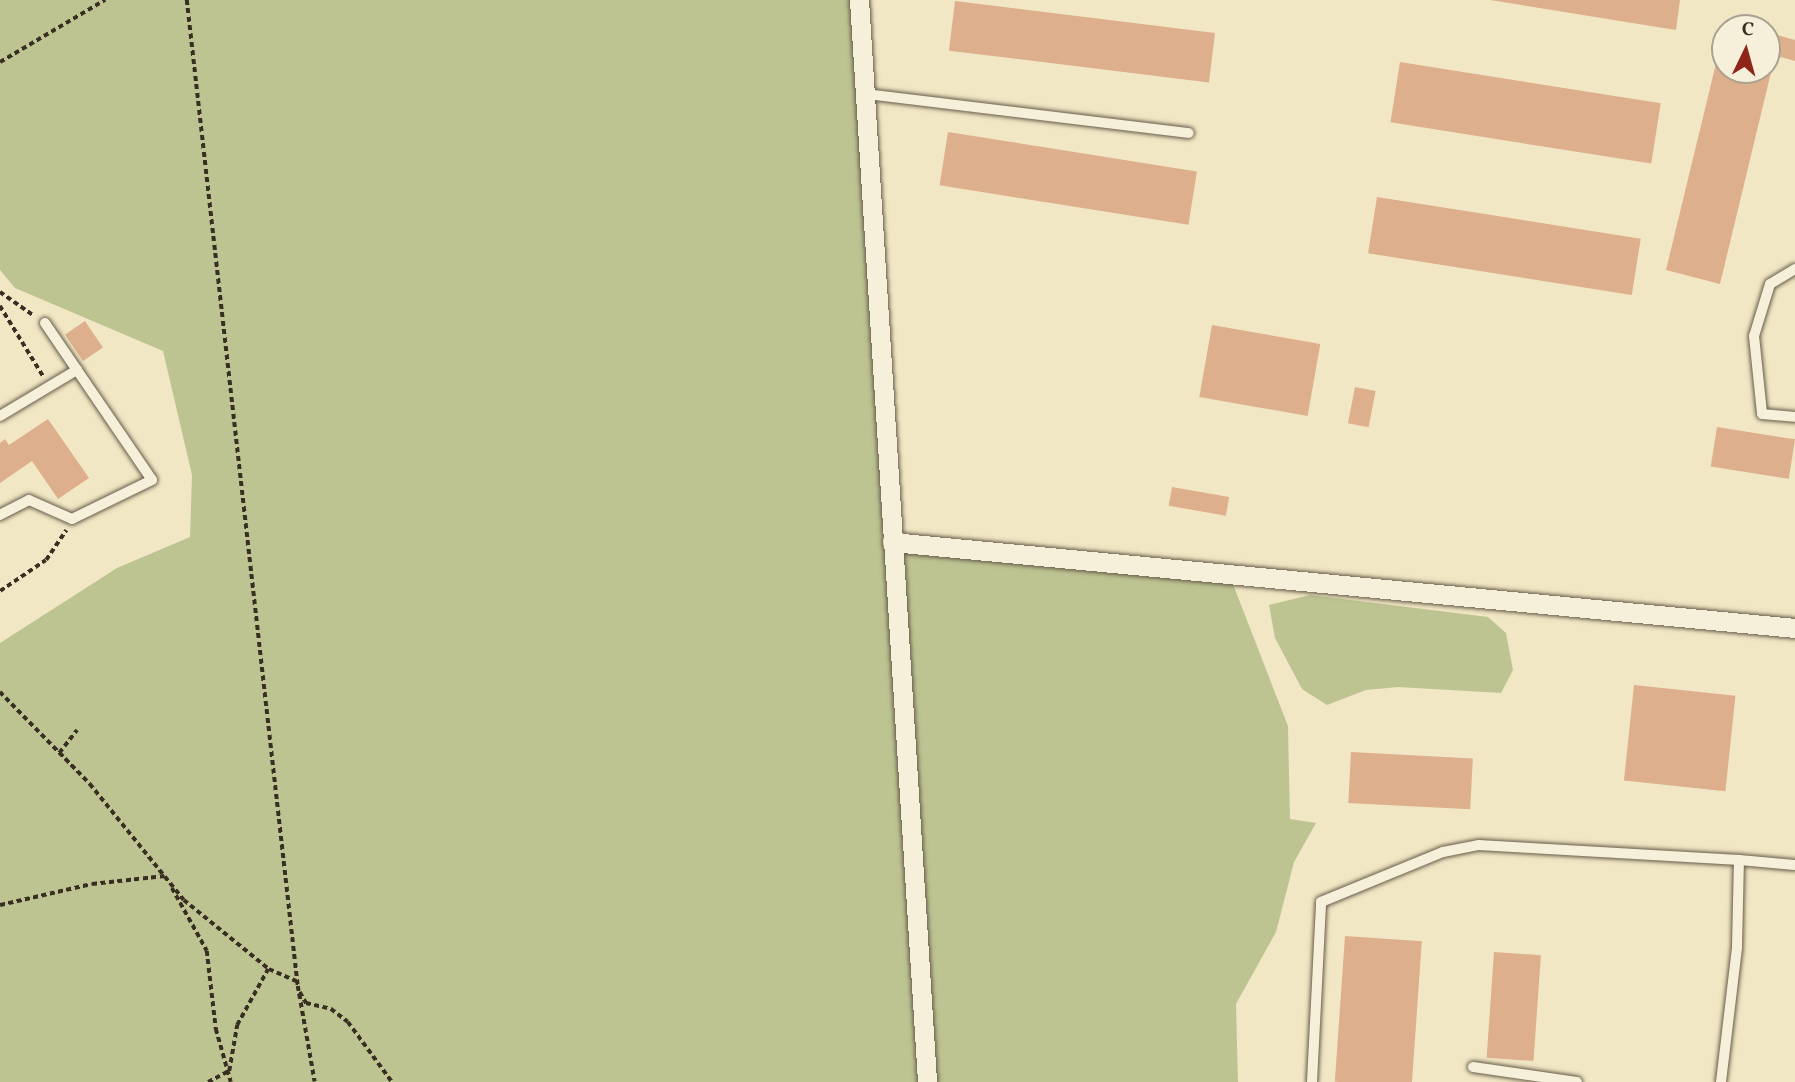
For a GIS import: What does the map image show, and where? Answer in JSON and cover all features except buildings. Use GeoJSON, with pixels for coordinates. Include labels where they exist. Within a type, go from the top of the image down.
{"type":"FeatureCollection","features":[{"type":"Feature","properties":{"kind":"street"},"geometry":{"type":"LineString","coordinates":[[859,0],[928,1082]]}},
{"type":"Feature","properties":{"kind":"street"},"geometry":{"type":"LineString","coordinates":[[892,542],[1795,628]]}},
{"type":"Feature","properties":{"kind":"lane"},"geometry":{"type":"LineString","coordinates":[[866,94],[1189,133]]}},
{"type":"Feature","properties":{"kind":"lane"},"geometry":{"type":"LineString","coordinates":[[1795,269],[1770,284],[1754,336],[1762,414],[1795,417]]}},
{"type":"Feature","properties":{"kind":"lane"},"geometry":{"type":"LineString","coordinates":[[0,515],[29,500],[72,519],[152,480],[45,323]]}},
{"type":"Feature","properties":{"kind":"lane"},"geometry":{"type":"LineString","coordinates":[[0,416],[77,370]]}},
{"type":"Feature","properties":{"kind":"lane"},"geometry":{"type":"LineString","coordinates":[[1312,1082],[1321,902],[1443,852],[1479,845],[1795,865]]}},
{"type":"Feature","properties":{"kind":"lane"},"geometry":{"type":"LineString","coordinates":[[1721,1082],[1737,947],[1739,860]]}},
{"type":"Feature","properties":{"kind":"lane"},"geometry":{"type":"LineString","coordinates":[[1473,1067],[1539,1079],[1577,1082]]}},
{"type":"Feature","properties":{"kind":"path"},"geometry":{"type":"LineString","coordinates":[[0,62],[105,0]]}},
{"type":"Feature","properties":{"kind":"path"},"geometry":{"type":"LineString","coordinates":[[187,0],[298,986],[315,1082]]}},
{"type":"Feature","properties":{"kind":"path"},"geometry":{"type":"LineString","coordinates":[[0,292],[45,323]]}},
{"type":"Feature","properties":{"kind":"path"},"geometry":{"type":"LineString","coordinates":[[0,306],[50,386]]}},
{"type":"Feature","properties":{"kind":"path"},"geometry":{"type":"LineString","coordinates":[[0,591],[47,560],[72,519]]}},
{"type":"Feature","properties":{"kind":"path"},"geometry":{"type":"LineString","coordinates":[[0,692],[59,754],[172,886],[207,951],[216,1029],[231,1082]]}},
{"type":"Feature","properties":{"kind":"path"},"geometry":{"type":"LineString","coordinates":[[59,754],[77,730]]}},
{"type":"Feature","properties":{"kind":"path"},"geometry":{"type":"LineString","coordinates":[[0,905],[92,884],[165,875]]}},
{"type":"Feature","properties":{"kind":"path"},"geometry":{"type":"LineString","coordinates":[[172,886],[269,969],[289,974],[306,1003],[337,1012],[348,1022],[392,1082]]}},
{"type":"Feature","properties":{"kind":"path"},"geometry":{"type":"LineString","coordinates":[[229,1071],[237,1026],[269,969]]}},
{"type":"Feature","properties":{"kind":"path"},"geometry":{"type":"LineString","coordinates":[[208,1082],[229,1071]]}},
{"type":"Feature","properties":{"kind":"green space"},"geometry":{"type":"Polygon","coordinates":[[[0,0],[858,0],[892,542],[1229,574],[1288,726],[1290,819],[1316,823],[1294,862],[1276,932],[1236,1004],[1238,1082],[0,1082],[0,643],[117,568],[190,537],[192,475],[163,351],[15,288],[0,270],[0,0]]]}},
{"type":"Feature","properties":{"kind":"green space"},"geometry":{"type":"Polygon","coordinates":[[[1310,595],[1488,617],[1506,633],[1513,670],[1501,693],[1398,687],[1366,690],[1327,705],[1302,689],[1275,638],[1269,605],[1310,595]]]}}]}
